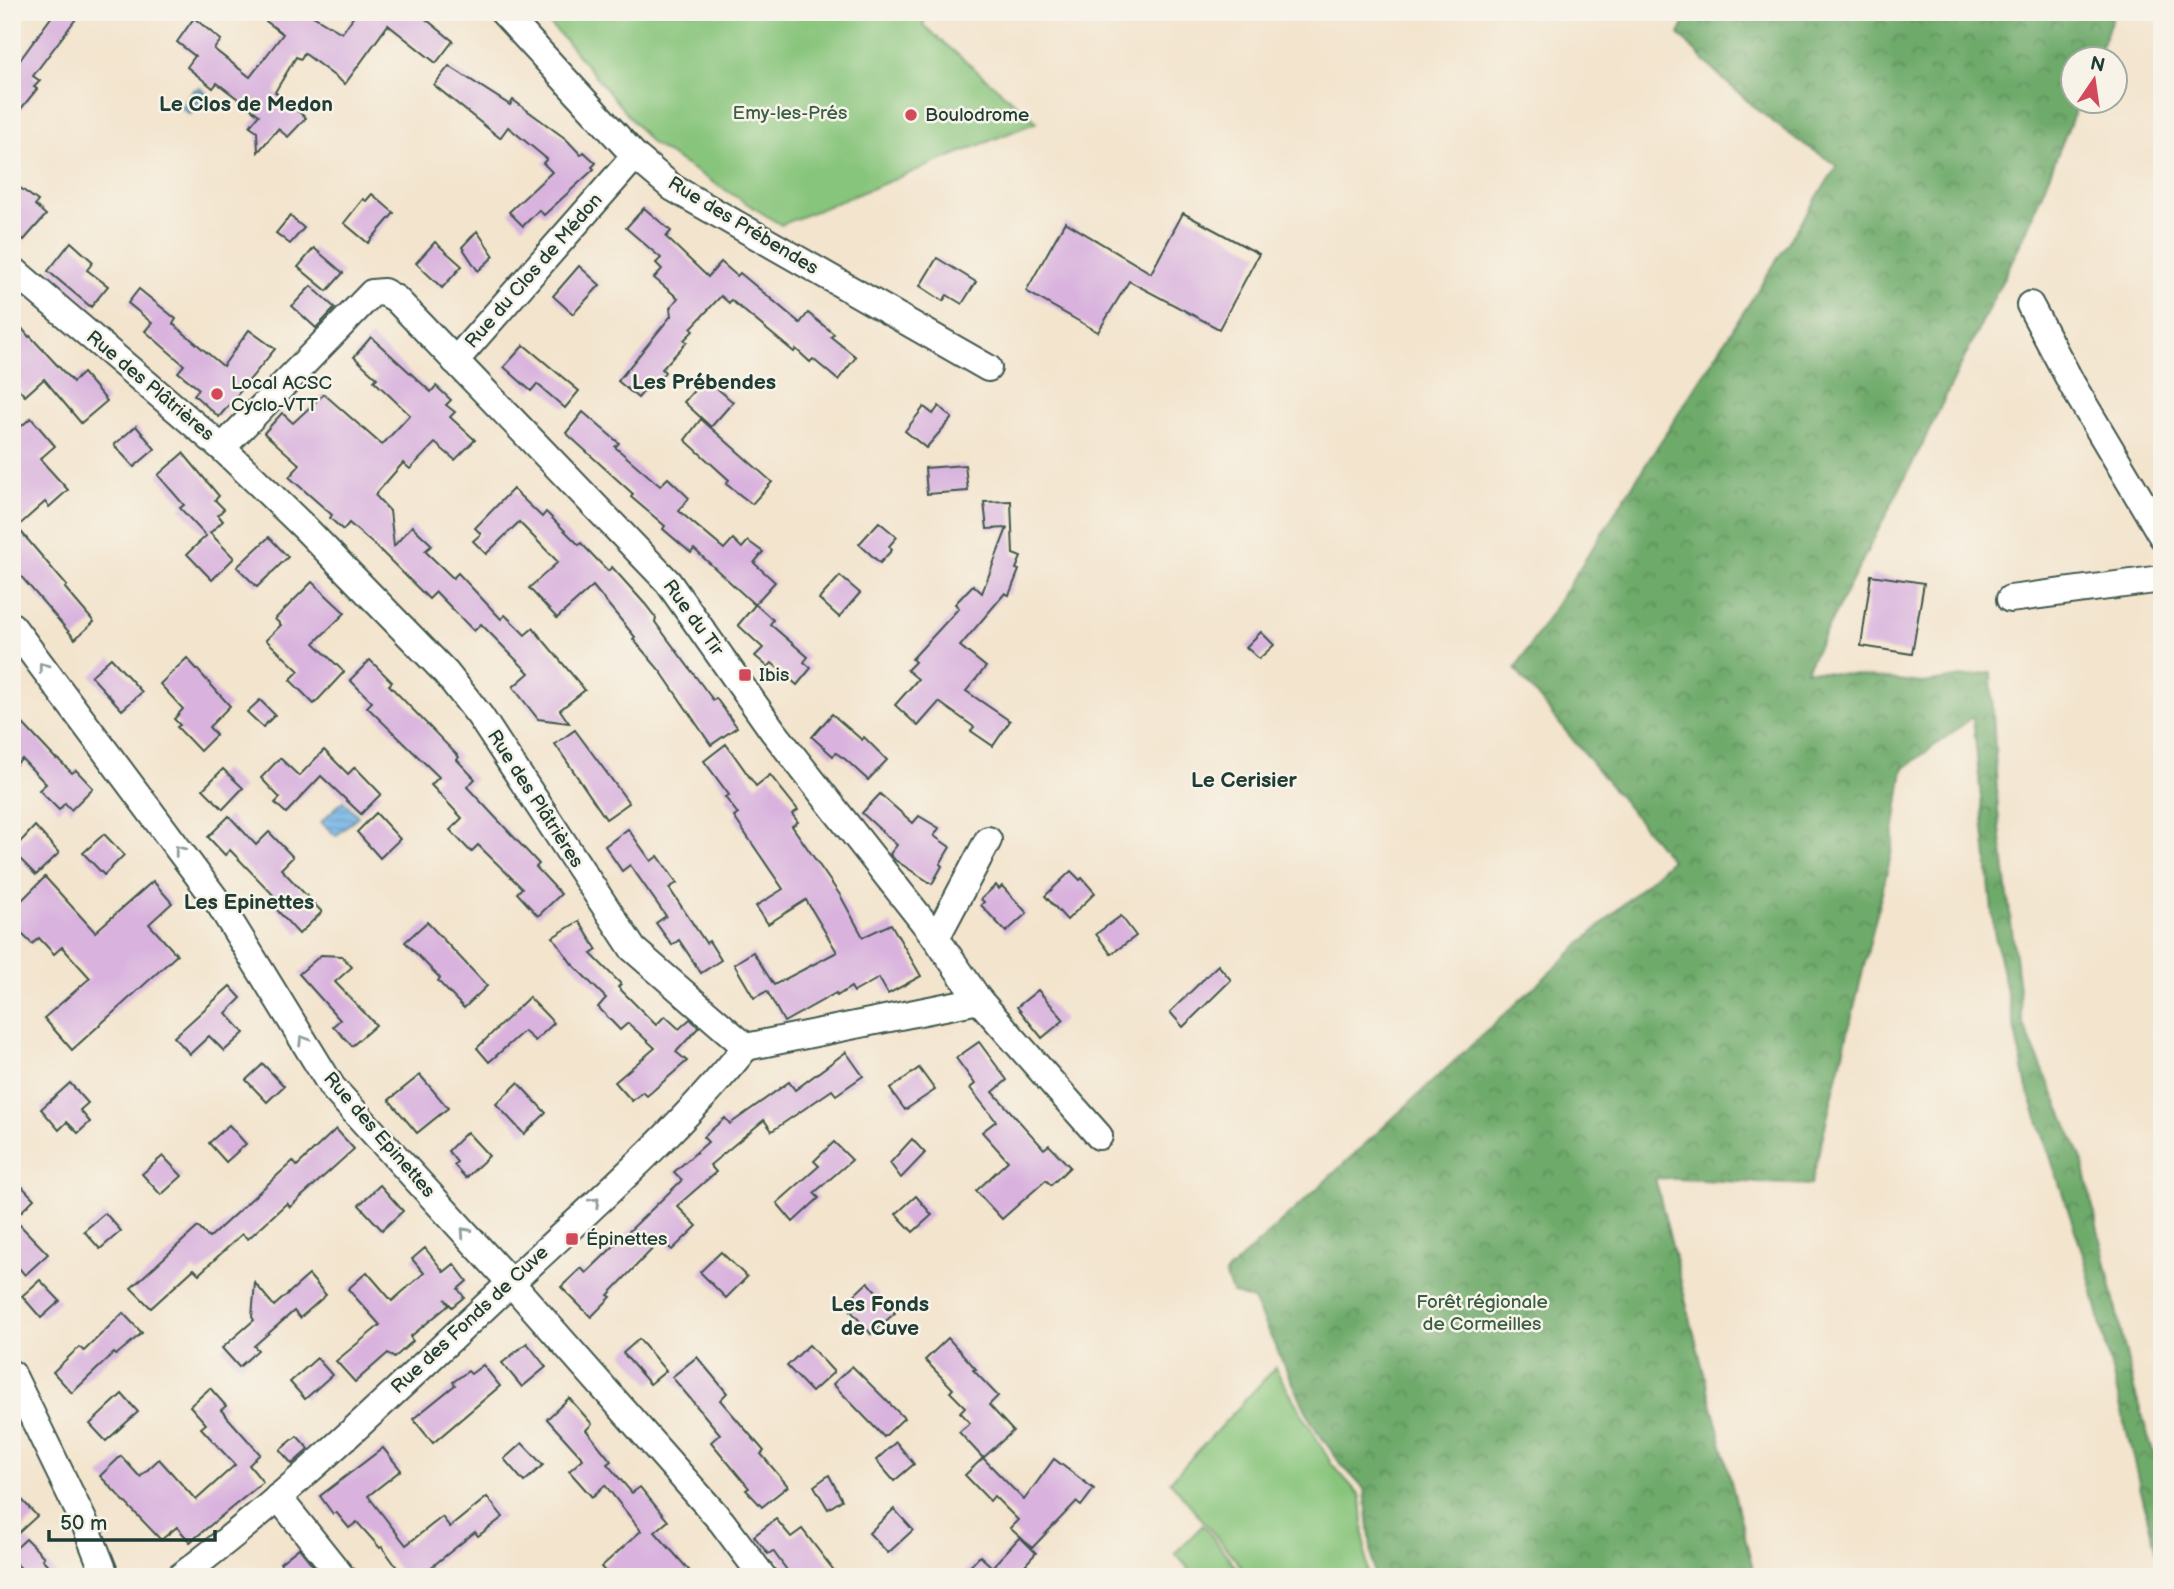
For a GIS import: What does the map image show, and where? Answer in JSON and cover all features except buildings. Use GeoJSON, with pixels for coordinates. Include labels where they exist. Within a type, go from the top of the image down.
{"type":"FeatureCollection","features":[{"type":"Feature","properties":{"kind":"street","name":"Rue des Prébendes"},"geometry":{"type":"LineString","coordinates":[[503,12],[635,156],[673,188],[988,368]]}},
{"type":"Feature","properties":{"kind":"street","name":"Rue du Clos de Médon"},"geometry":{"type":"LineString","coordinates":[[222,448],[372,293],[384,292],[396,299],[455,361],[635,156]]}},
{"type":"Feature","properties":{"kind":"street","name":"Rue des Plâtrières"},"geometry":{"type":"LineString","coordinates":[[12,269],[222,448],[305,528],[446,673],[480,716],[633,949],[746,1047]]}},
{"type":"Feature","properties":{"kind":"street"},"geometry":{"type":"LineString","coordinates":[[2030,305],[2073,386],[2162,536]]}},
{"type":"Feature","properties":{"kind":"street","name":"Rue du Tir"},"geometry":{"type":"LineString","coordinates":[[455,361],[668,582],[774,731],[936,938],[979,1000]]}},
{"type":"Feature","properties":{"kind":"street"},"geometry":{"type":"LineString","coordinates":[[2010,599],[2162,579]]}},
{"type":"Feature","properties":{"kind":"street","name":"Rue des Epinettes"},"geometry":{"type":"LineString","coordinates":[[12,626],[220,905],[332,1087],[511,1283],[722,1522],[763,1577]]}},
{"type":"Feature","properties":{"kind":"street"},"geometry":{"type":"LineString","coordinates":[[936,938],[988,841]]}},
{"type":"Feature","properties":{"kind":"street"},"geometry":{"type":"LineString","coordinates":[[746,1047],[979,1000],[1099,1136]]}},
{"type":"Feature","properties":{"kind":"street","name":"Rue des Fonds de Cuve"},"geometry":{"type":"LineString","coordinates":[[180,1577],[278,1497],[511,1283],[656,1144],[721,1078],[746,1047]]}},
{"type":"Feature","properties":{"kind":"street"},"geometry":{"type":"LineString","coordinates":[[12,1374],[85,1524],[106,1577]]}},
{"type":"Feature","properties":{"kind":"street"},"geometry":{"type":"LineString","coordinates":[[278,1497],[342,1577]]}},
{"type":"Feature","properties":{"kind":"green space","name":"Emy-les-Prés"},"geometry":{"type":"Polygon","coordinates":[[[538,12],[928,12],[923,25],[1037,122],[781,225],[651,143],[566,41],[538,12]]]}},
{"type":"Feature","properties":{"kind":"green space","name":"Forêt régionale de Cormeilles"},"geometry":{"type":"Polygon","coordinates":[[[1690,12],[2115,12],[2101,46],[2058,46],[2058,116],[2073,116],[2025,234],[1918,453],[1806,670],[1923,683],[1991,673],[1998,811],[2023,1024],[2082,1159],[2134,1389],[2162,1482],[2162,1577],[2085,1260],[2027,1088],[1994,931],[1973,717],[1903,769],[1891,855],[1811,1185],[1655,1178],[1755,1577],[1374,1577],[1365,1490],[1340,1463],[1313,1425],[1253,1300],[1232,1293],[1225,1274],[1671,860],[1515,669],[1837,166],[1796,139],[1734,90],[1679,34],[1690,12]]]}},
{"type":"Feature","properties":{"kind":"green space"},"geometry":{"type":"Polygon","coordinates":[[[1275,1368],[1331,1463],[1361,1497],[1367,1577],[1250,1577],[1170,1481],[1275,1368]]]}},
{"type":"Feature","properties":{"kind":"green space"},"geometry":{"type":"Polygon","coordinates":[[[1203,1525],[1235,1566],[1223,1577],[1196,1577],[1175,1553],[1203,1525]]]}},
{"type":"Feature","properties":{"kind":"water"},"geometry":{"type":"Polygon","coordinates":[[[199,87],[206,93],[190,114],[181,107],[194,89],[199,87]]]}},
{"type":"Feature","properties":{"kind":"water"},"geometry":{"type":"Polygon","coordinates":[[[343,801],[358,816],[336,836],[321,822],[343,801]]]}},
{"type":"Feature","properties":{"kind":"place","name":"Boulodrome"},"geometry":{"type":"Point","coordinates":[911,115]}},
{"type":"Feature","properties":{"kind":"place","name":"Local ACSC Cyclo-VTT"},"geometry":{"type":"Point","coordinates":[217,394]}},
{"type":"Feature","properties":{"kind":"place","name":"Ibis"},"geometry":{"type":"Point","coordinates":[745,675]}},
{"type":"Feature","properties":{"kind":"place","name":"Épinettes"},"geometry":{"type":"Point","coordinates":[572,1239]}},
{"type":"Feature","properties":{"kind":"district","name":"Le Clos de Medon"},"geometry":{"type":"Point","coordinates":[246,104]}},
{"type":"Feature","properties":{"kind":"district","name":"Les Prébendes"},"geometry":{"type":"Point","coordinates":[704,382]}},
{"type":"Feature","properties":{"kind":"district","name":"Le Cerisier"},"geometry":{"type":"Point","coordinates":[1244,780]}},
{"type":"Feature","properties":{"kind":"district","name":"Les Epinettes"},"geometry":{"type":"Point","coordinates":[249,902]}},
{"type":"Feature","properties":{"kind":"district","name":"Les Fonds de Cuve"},"geometry":{"type":"Point","coordinates":[880,1316]}}]}
